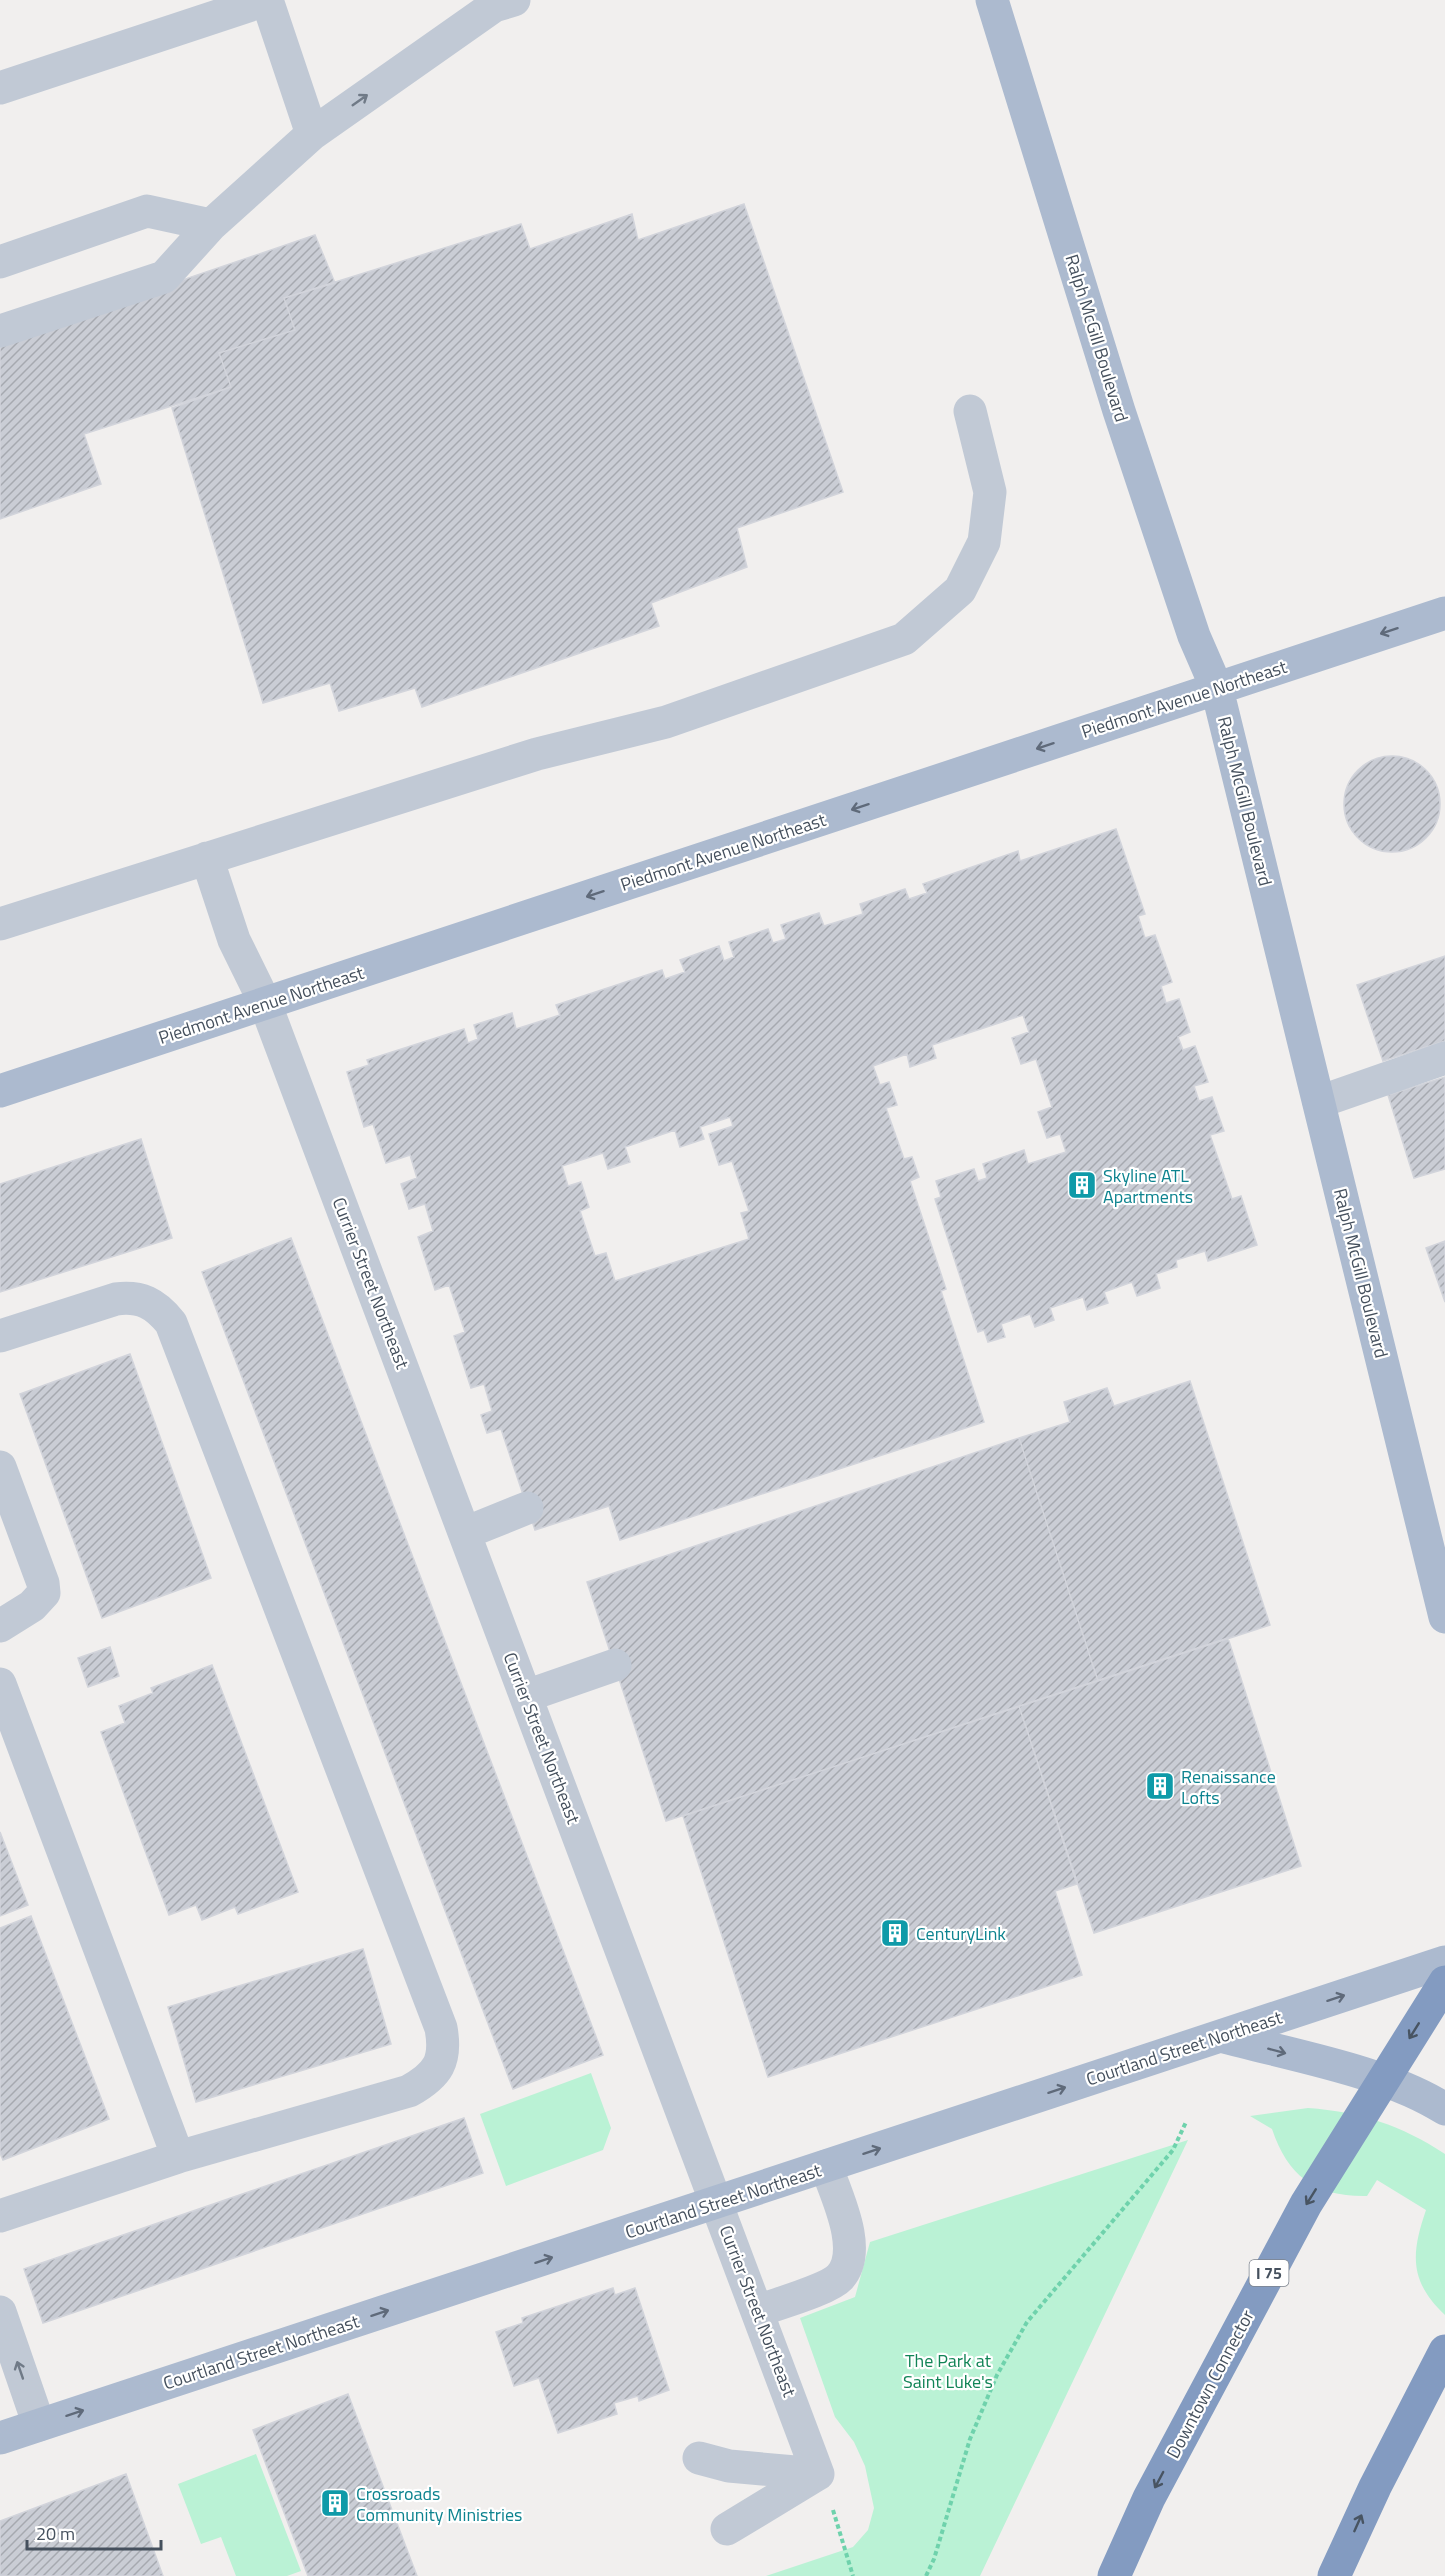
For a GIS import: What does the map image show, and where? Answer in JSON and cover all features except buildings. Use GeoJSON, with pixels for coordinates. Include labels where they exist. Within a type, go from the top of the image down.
{"type":"FeatureCollection","features":[{"type":"Feature","properties":{"kind":"highway","name":"Downtown Connector"},"geometry":{"type":"LineString","coordinates":[[1114,2576],[1149,2498],[1306,2204],[1445,1982]]}},
{"type":"Feature","properties":{"kind":"highway"},"geometry":{"type":"LineString","coordinates":[[1334,2576],[1375,2487],[1445,2351]]}},
{"type":"Feature","properties":{"kind":"main road","name":"Ralph McGill Boulevard"},"geometry":{"type":"LineString","coordinates":[[992,0],[1119,411],[1194,636],[1217,689],[1445,1617]]}},
{"type":"Feature","properties":{"kind":"main road","name":"Piedmont Avenue Northeast"},"geometry":{"type":"LineString","coordinates":[[0,1091],[1445,613]]}},
{"type":"Feature","properties":{"kind":"main road","name":"Courtland Street Northeast"},"geometry":{"type":"LineString","coordinates":[[0,2438],[1445,1962]]}},
{"type":"Feature","properties":{"kind":"main road"},"geometry":{"type":"LineString","coordinates":[[1221,2036],[1368,2075],[1400,2086],[1445,2109]]}},
{"type":"Feature","properties":{"kind":"street"},"geometry":{"type":"LineString","coordinates":[[0,88],[267,0],[312,134]]}},
{"type":"Feature","properties":{"kind":"street"},"geometry":{"type":"LineString","coordinates":[[0,331],[164,277],[211,225],[312,134],[494,6],[514,0]]}},
{"type":"Feature","properties":{"kind":"street"},"geometry":{"type":"LineString","coordinates":[[0,262],[147,211],[211,225]]}},
{"type":"Feature","properties":{"kind":"street"},"geometry":{"type":"LineString","coordinates":[[0,924],[537,754],[666,722],[904,639],[960,590],[984,542],[990,492],[970,411]]}},
{"type":"Feature","properties":{"kind":"street","name":"Currier Street Northeast"},"geometry":{"type":"LineString","coordinates":[[207,858],[234,940],[266,1003],[818,2474]]}},
{"type":"Feature","properties":{"kind":"street"},"geometry":{"type":"LineString","coordinates":[[1318,1102],[1445,1058]]}},
{"type":"Feature","properties":{"kind":"street"},"geometry":{"type":"LineString","coordinates":[[0,1336],[116,1299],[133,1297],[154,1305],[171,1323],[441,2028],[444,2047],[438,2064],[428,2081],[409,2091],[178,2157],[0,2216]]}},
{"type":"Feature","properties":{"kind":"street"},"geometry":{"type":"LineString","coordinates":[[0,1467],[43,1583],[44,1593],[32,1606],[0,1626]]}},
{"type":"Feature","properties":{"kind":"street"},"geometry":{"type":"LineString","coordinates":[[465,1533],[527,1508]]}},
{"type":"Feature","properties":{"kind":"street"},"geometry":{"type":"LineString","coordinates":[[526,1696],[615,1665]]}},
{"type":"Feature","properties":{"kind":"street"},"geometry":{"type":"LineString","coordinates":[[0,1684],[178,2157]]}},
{"type":"Feature","properties":{"kind":"street"},"geometry":{"type":"LineString","coordinates":[[758,2311],[825,2286],[840,2277],[850,2253],[849,2235],[826,2166]]}},
{"type":"Feature","properties":{"kind":"street"},"geometry":{"type":"LineString","coordinates":[[0,2312],[39,2425]]}},
{"type":"Feature","properties":{"kind":"street"},"geometry":{"type":"LineString","coordinates":[[699,2458],[729,2466],[818,2474]]}},
{"type":"Feature","properties":{"kind":"street"},"geometry":{"type":"LineString","coordinates":[[727,2529],[818,2474]]}},
{"type":"Feature","properties":{"kind":"path"},"geometry":{"type":"LineString","coordinates":[[926,2576],[934,2559],[970,2439],[997,2375],[1027,2322],[1173,2150],[1186,2122]]}},
{"type":"Feature","properties":{"kind":"path"},"geometry":{"type":"LineString","coordinates":[[818,2474],[837,2520],[853,2576]]}},
{"type":"Feature","properties":{"kind":"green space"},"geometry":{"type":"Polygon","coordinates":[[[591,2073],[611,2128],[603,2150],[506,2186],[480,2114],[591,2073]]]}},
{"type":"Feature","properties":{"kind":"green space"},"geometry":{"type":"Polygon","coordinates":[[[1308,2108],[1346,2113],[1380,2122],[1412,2135],[1445,2154],[1445,2315],[1433,2303],[1425,2290],[1416,2266],[1418,2240],[1426,2210],[1377,2180],[1367,2196],[1333,2193],[1319,2188],[1306,2181],[1286,2160],[1272,2129],[1250,2116],[1308,2108]]]}},
{"type":"Feature","properties":{"kind":"green space","name":"The Park at Saint Luke's"},"geometry":{"type":"Polygon","coordinates":[[[1188,2140],[980,2576],[766,2576],[853,2547],[868,2530],[874,2508],[865,2466],[854,2442],[835,2417],[800,2318],[855,2297],[870,2242],[1188,2140]]]}},
{"type":"Feature","properties":{"kind":"green space"},"geometry":{"type":"Polygon","coordinates":[[[256,2454],[301,2571],[287,2576],[236,2576],[221,2537],[201,2544],[178,2484],[256,2454]]]}},
{"type":"Feature","properties":{"kind":"place","name":"Skyline ATL Apartments"},"geometry":{"type":"Point","coordinates":[1082,1185]}},
{"type":"Feature","properties":{"kind":"place","name":"Renaissance Lofts"},"geometry":{"type":"Point","coordinates":[1160,1786]}},
{"type":"Feature","properties":{"kind":"place","name":"CenturyLink"},"geometry":{"type":"Point","coordinates":[895,1933]}},
{"type":"Feature","properties":{"kind":"place","name":"Crossroads Community Ministries"},"geometry":{"type":"Point","coordinates":[335,2503]}}]}
